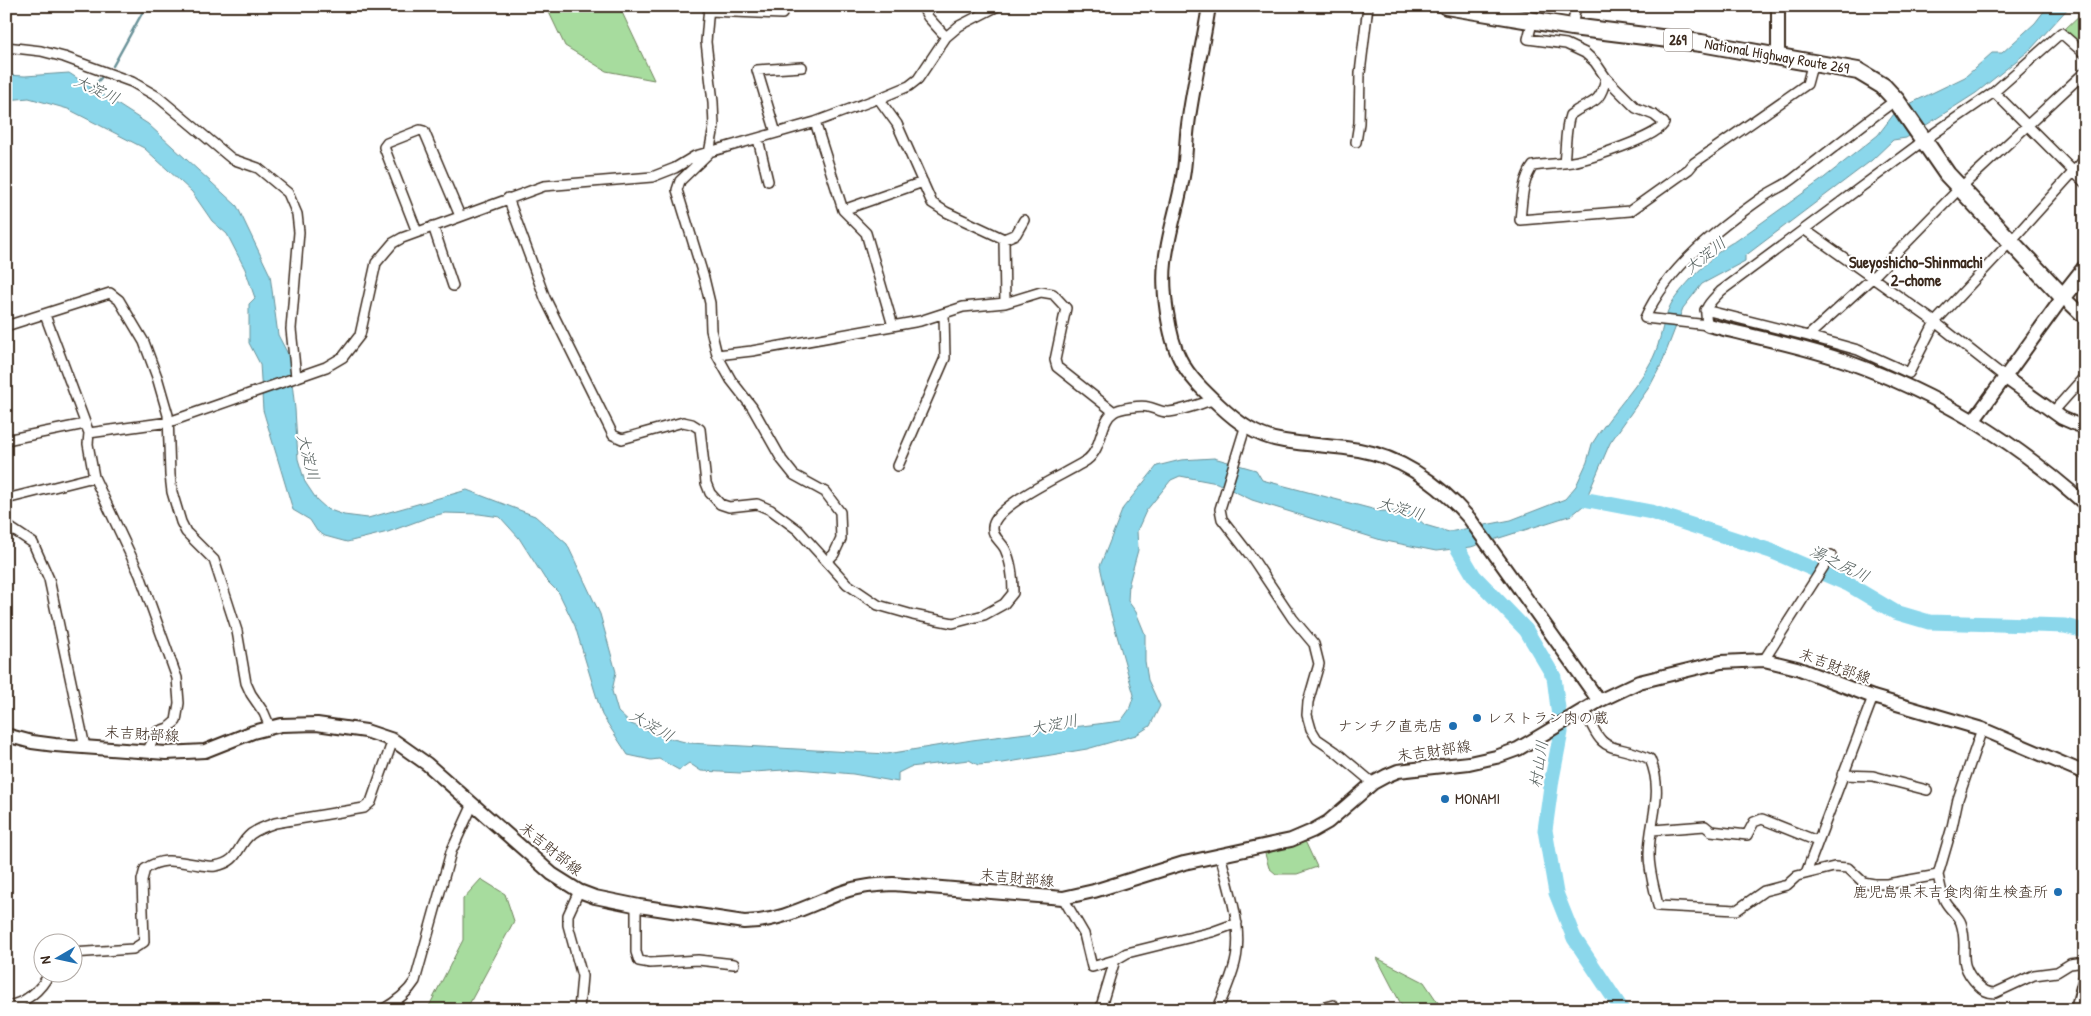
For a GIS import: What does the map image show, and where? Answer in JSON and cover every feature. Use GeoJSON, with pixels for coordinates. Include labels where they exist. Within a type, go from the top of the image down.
{"type":"FeatureCollection","features":[{"type":"Feature","properties":{"kind":"highway","name":"National Highway Route 269"},"geometry":{"type":"LineString","coordinates":[[1446,6],[1572,27],[1702,43],[1778,55],[1858,71],[1883,86],[1897,101],[1947,174],[2063,297]]}},
{"type":"Feature","properties":{"kind":"highway"},"geometry":{"type":"LineString","coordinates":[[2063,297],[2085,269]]}},
{"type":"Feature","properties":{"kind":"main road"},"geometry":{"type":"LineString","coordinates":[[1209,6],[1188,124],[1184,171],[1165,263],[1167,303],[1175,347],[1180,360],[1196,382],[1213,400],[1246,428],[1262,436],[1281,441],[1360,450],[1383,457],[1416,471],[1450,496],[1469,518],[1599,701]]}},
{"type":"Feature","properties":{"kind":"main road"},"geometry":{"type":"LineString","coordinates":[[1778,6],[1778,55]]}},
{"type":"Feature","properties":{"kind":"main road"},"geometry":{"type":"LineString","coordinates":[[1974,420],[2063,297],[2085,318]]}},
{"type":"Feature","properties":{"kind":"main road"},"geometry":{"type":"LineString","coordinates":[[1705,325],[1848,362],[1928,395],[1974,420],[2050,473],[2085,504]]}},
{"type":"Feature","properties":{"kind":"main road"},"geometry":{"type":"LineString","coordinates":[[2006,378],[2054,412],[2072,423],[2085,428]]}},
{"type":"Feature","properties":{"kind":"main road","name":"末吉財部線"},"geometry":{"type":"LineString","coordinates":[[6,735],[32,742],[178,753],[205,751],[270,727],[317,724],[366,732],[393,740],[427,764],[552,874],[579,891],[595,897],[726,921],[757,922],[784,916],[844,892],[876,885],[892,884],[1063,898],[1078,896],[1162,869],[1220,854],[1273,845],[1312,832],[1328,822],[1373,783],[1398,771],[1488,760],[1518,749],[1599,701],[1639,682],[1676,671],[1721,662],[1764,660],[1797,668],[1873,697],[1982,729],[2085,773]]}},
{"type":"Feature","properties":{"kind":"main road"},"geometry":{"type":"LineString","coordinates":[[2077,1010],[2085,979]]}},
{"type":"Feature","properties":{"kind":"street"},"geometry":{"type":"LineString","coordinates":[[922,6],[928,17],[946,37]]}},
{"type":"Feature","properties":{"kind":"street"},"geometry":{"type":"LineString","coordinates":[[89,433],[169,422],[326,367],[343,357],[360,335],[376,263],[393,243],[417,232],[544,186],[652,178],[695,156],[815,122],[885,96],[909,86],[918,79],[946,37],[959,26],[998,6]]}},
{"type":"Feature","properties":{"kind":"street"},"geometry":{"type":"LineString","coordinates":[[1356,142],[1359,123],[1360,73],[1368,6]]}},
{"type":"Feature","properties":{"kind":"street"},"geometry":{"type":"LineString","coordinates":[[1572,27],[1576,6]]}},
{"type":"Feature","properties":{"kind":"street"},"geometry":{"type":"LineString","coordinates":[[782,14],[709,8],[706,42],[714,127],[709,153],[680,181],[677,190],[710,303],[711,330],[717,355],[731,380],[757,415],[782,460],[794,475],[825,492],[840,512],[841,539],[834,554],[827,561]]}},
{"type":"Feature","properties":{"kind":"street"},"geometry":{"type":"LineString","coordinates":[[1533,19],[1528,39],[1566,44],[1579,50],[1595,62],[1606,78],[1636,108],[1654,115],[1664,123],[1657,131],[1605,153],[1564,163],[1533,166],[1529,171],[1520,220],[1630,211],[1806,84],[1813,62]]}},
{"type":"Feature","properties":{"kind":"street"},"geometry":{"type":"LineString","coordinates":[[1897,101],[1840,140],[1791,180],[1765,196],[1708,238],[1662,288],[1644,318],[1705,325],[1705,310],[1721,291],[1756,263],[1805,230],[1922,139],[1994,92],[2061,33],[2085,54]]}},
{"type":"Feature","properties":{"kind":"street"},"geometry":{"type":"LineString","coordinates":[[6,47],[41,51],[64,57],[132,82],[158,97],[232,159],[258,168],[288,193],[297,214],[299,232],[291,329],[296,377]]}},
{"type":"Feature","properties":{"kind":"street"},"geometry":{"type":"LineString","coordinates":[[776,133],[757,70],[802,67]]}},
{"type":"Feature","properties":{"kind":"street"},"geometry":{"type":"LineString","coordinates":[[1808,336],[1871,279],[1960,188],[2085,72]]}},
{"type":"Feature","properties":{"kind":"street"},"geometry":{"type":"LineString","coordinates":[[1564,163],[1568,140],[1567,124],[1570,115],[1595,102],[1600,97],[1606,78]]}},
{"type":"Feature","properties":{"kind":"street"},"geometry":{"type":"LineString","coordinates":[[1994,92],[2085,183]]}},
{"type":"Feature","properties":{"kind":"street"},"geometry":{"type":"LineString","coordinates":[[885,96],[882,102],[897,124],[932,203],[946,212],[1004,239],[1016,234],[1024,220]]}},
{"type":"Feature","properties":{"kind":"street"},"geometry":{"type":"LineString","coordinates":[[815,122],[843,210],[866,233],[893,326]]}},
{"type":"Feature","properties":{"kind":"street"},"geometry":{"type":"LineString","coordinates":[[417,232],[384,147],[387,143],[420,130],[424,131],[460,216]]}},
{"type":"Feature","properties":{"kind":"street"},"geometry":{"type":"LineString","coordinates":[[758,139],[768,181]]}},
{"type":"Feature","properties":{"kind":"street"},"geometry":{"type":"LineString","coordinates":[[1705,310],[1858,350],[1909,373],[1935,322],[2085,159]]}},
{"type":"Feature","properties":{"kind":"street"},"geometry":{"type":"LineString","coordinates":[[843,210],[923,182]]}},
{"type":"Feature","properties":{"kind":"street"},"geometry":{"type":"LineString","coordinates":[[508,198],[545,298],[613,435],[622,439],[683,422],[692,424],[700,429],[706,483],[710,493],[720,504],[729,507],[757,504],[771,510],[798,530],[847,584],[878,605],[913,615],[953,623],[984,614],[1004,604],[1013,593],[1012,568],[1005,549],[993,533],[992,524],[1003,510],[1055,476],[1088,460],[1101,440],[1106,421],[1114,412],[1141,406],[1168,412],[1213,400]]}},
{"type":"Feature","properties":{"kind":"street"},"geometry":{"type":"LineString","coordinates":[[433,226],[453,286]]}},
{"type":"Feature","properties":{"kind":"street"},"geometry":{"type":"LineString","coordinates":[[1805,230],[1871,279],[1935,322],[2006,378]]}},
{"type":"Feature","properties":{"kind":"street"},"geometry":{"type":"LineString","coordinates":[[1004,239],[1005,303]]}},
{"type":"Feature","properties":{"kind":"street"},"geometry":{"type":"LineString","coordinates":[[717,355],[752,351],[920,321],[963,308],[1005,303],[1041,292],[1053,294],[1066,308],[1055,360],[1057,367],[1114,412]]}},
{"type":"Feature","properties":{"kind":"street"},"geometry":{"type":"LineString","coordinates":[[6,326],[110,293],[119,300],[144,342],[157,377],[169,422],[172,492],[181,522],[186,532],[214,560],[237,631],[246,683],[270,727]]}},
{"type":"Feature","properties":{"kind":"street"},"geometry":{"type":"LineString","coordinates":[[898,466],[945,358],[944,314]]}},
{"type":"Feature","properties":{"kind":"street"},"geometry":{"type":"LineString","coordinates":[[44,315],[89,433],[88,444],[94,478],[140,575],[177,678],[179,702],[176,720],[168,728],[157,732],[147,752]]}},
{"type":"Feature","properties":{"kind":"street"},"geometry":{"type":"LineString","coordinates":[[2054,412],[2085,376]]}},
{"type":"Feature","properties":{"kind":"street"},"geometry":{"type":"LineString","coordinates":[[6,440],[84,424]]}},
{"type":"Feature","properties":{"kind":"street"},"geometry":{"type":"LineString","coordinates":[[1246,428],[1220,510],[1222,518],[1243,545],[1293,619],[1314,644],[1319,664],[1308,702],[1307,715],[1311,729],[1317,739],[1336,752],[1373,783]]}},
{"type":"Feature","properties":{"kind":"street"},"geometry":{"type":"LineString","coordinates":[[6,499],[94,478]]}},
{"type":"Feature","properties":{"kind":"street"},"geometry":{"type":"LineString","coordinates":[[6,526],[33,543],[49,579],[85,747]]}},
{"type":"Feature","properties":{"kind":"street"},"geometry":{"type":"LineString","coordinates":[[1764,660],[1831,555]]}},
{"type":"Feature","properties":{"kind":"street"},"geometry":{"type":"LineString","coordinates":[[1806,873],[1873,697]]}},
{"type":"Feature","properties":{"kind":"street"},"geometry":{"type":"LineString","coordinates":[[1585,710],[1599,740],[1608,747],[1650,759],[1655,770],[1657,805],[1649,856],[1658,906],[1737,910],[1764,891],[1788,885],[1797,876],[1840,867],[1848,868],[1864,882],[1874,884],[1887,884],[1938,875]]}},
{"type":"Feature","properties":{"kind":"street"},"geometry":{"type":"LineString","coordinates":[[1982,729],[1958,799],[1938,875],[1945,900],[1960,921],[1964,941],[1965,968],[1968,975],[1982,989],[1988,993],[1995,993],[2034,975],[2057,972],[2070,964],[2085,962]]}},
{"type":"Feature","properties":{"kind":"street"},"geometry":{"type":"LineString","coordinates":[[82,952],[133,949],[144,942],[142,880],[145,869],[156,861],[165,860],[214,867],[229,862],[238,854],[249,836],[261,828],[275,823],[364,808],[371,802],[393,740]]}},
{"type":"Feature","properties":{"kind":"street"},"geometry":{"type":"LineString","coordinates":[[1842,775],[1872,776],[1926,790]]}},
{"type":"Feature","properties":{"kind":"street"},"geometry":{"type":"LineString","coordinates":[[382,1010],[394,1004],[409,991],[415,981],[451,852],[473,804]]}},
{"type":"Feature","properties":{"kind":"street"},"geometry":{"type":"LineString","coordinates":[[1653,830],[1705,826],[1711,831],[1747,835],[1754,822],[1762,819],[1817,841]]}},
{"type":"Feature","properties":{"kind":"street"},"geometry":{"type":"LineString","coordinates":[[1217,1010],[1234,968],[1237,948],[1237,923],[1220,854]]}},
{"type":"Feature","properties":{"kind":"street"},"geometry":{"type":"LineString","coordinates":[[578,1010],[582,976],[568,925],[568,915],[579,891]]}},
{"type":"Feature","properties":{"kind":"street"},"geometry":{"type":"LineString","coordinates":[[1063,898],[1084,934],[1092,967],[1115,960],[1127,953],[1212,932],[1237,923]]}},
{"type":"Feature","properties":{"kind":"street"},"geometry":{"type":"LineString","coordinates":[[636,905],[636,952],[639,961],[650,963],[698,960],[734,964]]}},
{"type":"Feature","properties":{"kind":"street"},"geometry":{"type":"LineString","coordinates":[[1100,1010],[1115,960]]}},
{"type":"Feature","properties":{"kind":"street"},"geometry":{"type":"LineString","coordinates":[[6,1006],[22,1002],[37,992],[43,984]]}},
{"type":"Feature","properties":{"kind":"street"},"geometry":{"type":"LineString","coordinates":[[1313,1010],[1333,1005],[1338,1010]]}},
{"type":"Feature","properties":{"kind":"green space"},"geometry":{"type":"Polygon","coordinates":[[[546,6],[619,6],[654,80],[606,71],[565,46],[546,6]]]}},
{"type":"Feature","properties":{"kind":"green space"},"geometry":{"type":"Polygon","coordinates":[[[2085,10],[2085,51],[2064,30],[2085,10]]]}},
{"type":"Feature","properties":{"kind":"green space"},"geometry":{"type":"Polygon","coordinates":[[[1305,841],[1317,867],[1297,874],[1276,874],[1269,868],[1265,854],[1305,841]]]}},
{"type":"Feature","properties":{"kind":"green space"},"geometry":{"type":"Polygon","coordinates":[[[481,879],[505,894],[514,921],[466,1010],[427,1010],[463,940],[463,899],[481,879]]]}},
{"type":"Feature","properties":{"kind":"green space"},"geometry":{"type":"Polygon","coordinates":[[[1377,958],[1424,982],[1443,1010],[1404,1010],[1377,958]]]}},
{"type":"Feature","properties":{"kind":"water"},"geometry":{"type":"Polygon","coordinates":[[[2048,6],[2070,6],[2031,49],[1976,93],[1906,138],[1893,140],[1872,160],[1745,256],[1745,261],[1702,284],[1683,308],[1661,365],[1650,386],[1610,443],[1583,506],[1572,515],[1471,547],[1436,551],[1381,540],[1252,500],[1217,483],[1180,476],[1171,480],[1146,511],[1137,531],[1138,550],[1129,583],[1128,601],[1136,612],[1145,634],[1145,661],[1148,680],[1160,706],[1150,726],[1136,735],[1087,749],[1003,763],[978,765],[969,760],[910,767],[898,773],[898,782],[853,774],[798,769],[740,773],[701,771],[689,763],[679,770],[659,759],[651,760],[628,755],[602,715],[575,626],[559,593],[545,579],[519,538],[500,517],[445,513],[388,532],[347,542],[325,536],[317,531],[310,520],[293,510],[263,410],[260,364],[249,343],[249,304],[255,298],[245,269],[227,234],[212,221],[192,192],[144,148],[68,109],[29,98],[6,100],[6,75],[25,76],[69,73],[148,124],[237,206],[270,275],[278,335],[289,356],[298,459],[305,482],[317,500],[327,509],[344,515],[368,518],[467,490],[535,516],[567,544],[600,614],[616,672],[612,691],[618,712],[631,724],[665,737],[689,743],[887,754],[972,740],[1121,721],[1129,710],[1134,695],[1110,611],[1100,566],[1123,508],[1157,466],[1181,460],[1214,458],[1256,470],[1262,480],[1380,511],[1410,512],[1425,525],[1449,532],[1511,520],[1565,499],[1576,486],[1587,462],[1592,444],[1641,378],[1653,358],[1671,304],[1701,269],[1720,251],[1820,181],[1878,135],[1897,110],[1965,77],[1992,53],[2002,53],[2035,23],[2048,6]]]}},
{"type":"Feature","properties":{"kind":"waterway"},"geometry":{"type":"LineString","coordinates":[[113,66],[146,6]]}},
{"type":"Feature","properties":{"kind":"waterway","name":"大淀川"},"geometry":{"type":"LineString","coordinates":[[90,90],[101,78]]}},
{"type":"Feature","properties":{"kind":"waterway","name":"湯之尻川"},"geometry":{"type":"LineString","coordinates":[[1583,499],[1651,512],[1771,551],[1848,584],[1895,612],[1929,622],[2065,626],[2085,631]]}},
{"type":"Feature","properties":{"kind":"waterway","name":"村山川"},"geometry":{"type":"LineString","coordinates":[[1452,539],[1474,576],[1526,630],[1554,677],[1561,732],[1545,830],[1556,893],[1574,938],[1622,1010]]}},
{"type":"Feature","properties":{"kind":"place","name":"レストラン肉の蔵"},"geometry":{"type":"Point","coordinates":[1477,718]}},
{"type":"Feature","properties":{"kind":"place","name":"ナンチク直売店"},"geometry":{"type":"Point","coordinates":[1453,726]}},
{"type":"Feature","properties":{"kind":"place","name":"MONAMI"},"geometry":{"type":"Point","coordinates":[1445,799]}},
{"type":"Feature","properties":{"kind":"place","name":"鹿児島県末吉食肉衛生検査所"},"geometry":{"type":"Point","coordinates":[2058,892]}},
{"type":"Feature","properties":{"kind":"district","name":"Sueyoshicho-Shinmachi 2-chome"},"geometry":{"type":"Point","coordinates":[1916,271]}}]}
